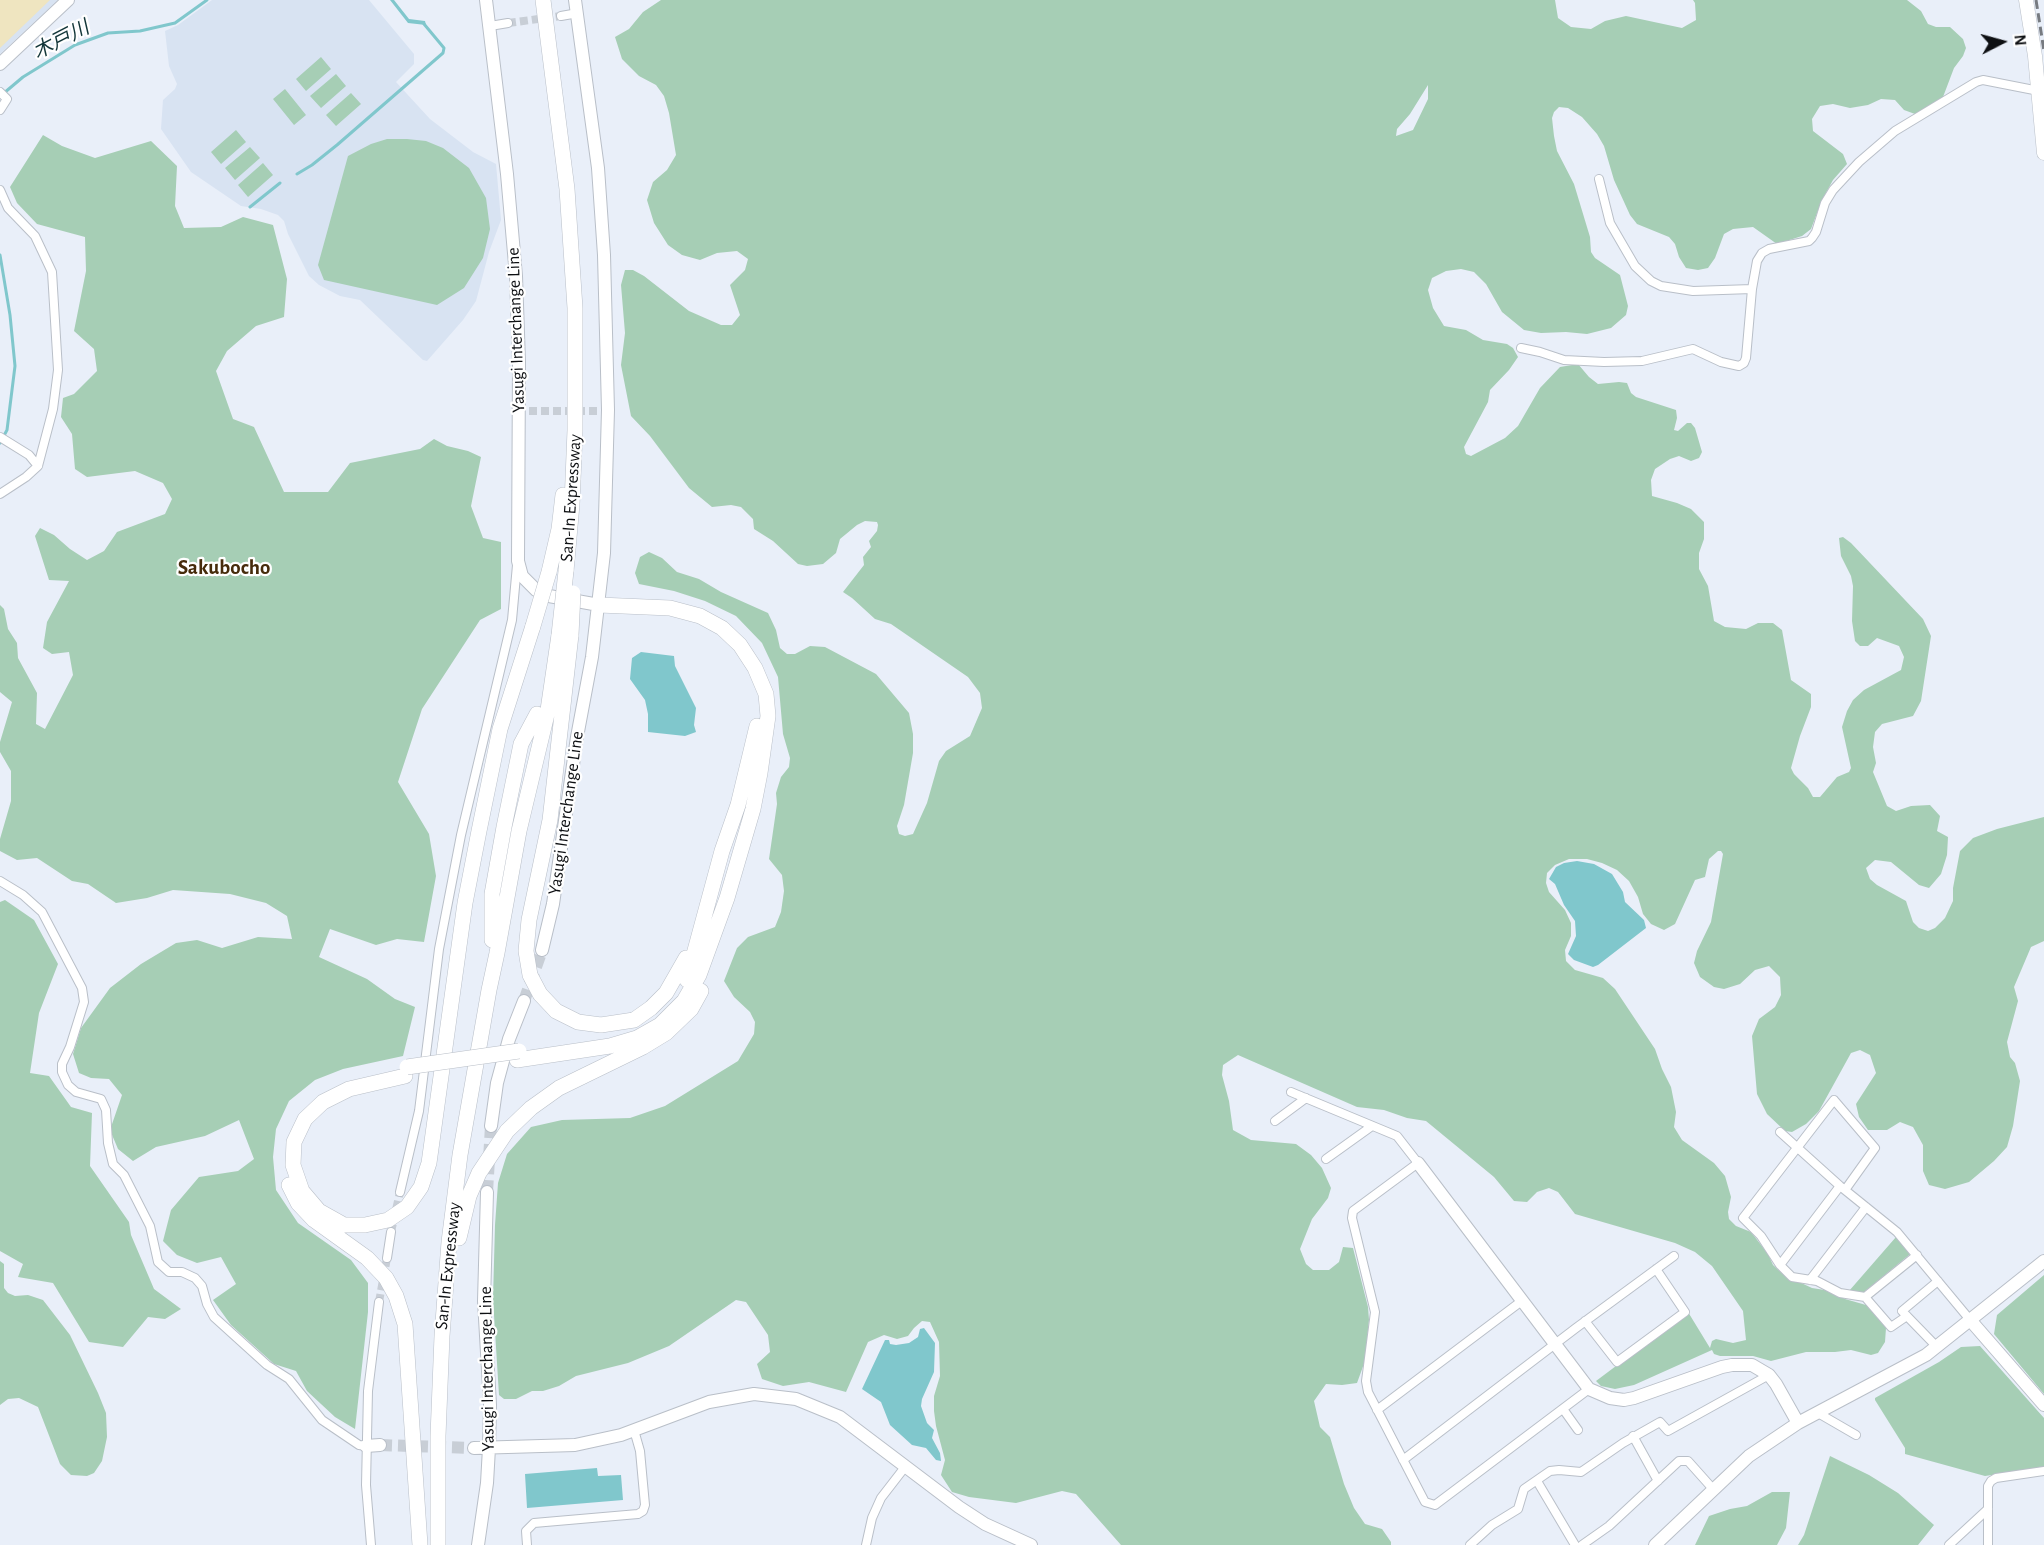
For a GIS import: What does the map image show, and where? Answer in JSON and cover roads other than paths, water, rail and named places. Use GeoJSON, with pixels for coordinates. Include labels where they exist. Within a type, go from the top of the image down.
{"type":"FeatureCollection","features":[{"type":"Feature","properties":{"kind":"highway","name":"San-In Expressway"},"geometry":{"type":"LineString","coordinates":[[538,0],[555,128],[566,247],[571,337],[570,446],[563,572]]}},
{"type":"Feature","properties":{"kind":"highway","name":"San-In Expressway"},"geometry":{"type":"LineString","coordinates":[[543,0],[556,91],[570,227],[575,308],[575,430],[563,572]]}},
{"type":"Feature","properties":{"kind":"highway"},"geometry":{"type":"LineString","coordinates":[[563,572],[550,820],[529,920],[526,951],[530,975],[540,994],[556,1011],[578,1022],[601,1025],[634,1020],[666,993],[678,975],[691,950],[709,898]]}},
{"type":"Feature","properties":{"kind":"highway"},"geometry":{"type":"LineString","coordinates":[[406,1072],[349,1089],[323,1102],[305,1119],[294,1142],[293,1166],[302,1191],[319,1211],[344,1224],[365,1225],[388,1220],[407,1207],[422,1187],[429,1163],[465,903],[500,729],[533,626],[563,572]]}},
{"type":"Feature","properties":{"kind":"highway"},"geometry":{"type":"LineString","coordinates":[[446,1275],[457,1255],[461,1226],[476,1180],[492,1151],[507,1131],[531,1108],[560,1088],[643,1047],[666,1033],[692,1008],[708,980],[727,898],[753,809],[765,746],[768,716],[766,694],[755,668],[740,645],[722,628],[699,616],[670,608],[599,605]]}},
{"type":"Feature","properties":{"kind":"highway"},"geometry":{"type":"LineString","coordinates":[[518,1056],[605,1039],[634,1030],[655,1019],[674,1000],[687,979],[756,739],[759,715],[757,696],[749,672],[736,652],[718,635],[696,623],[675,618],[622,614],[599,605]]}},
{"type":"Feature","properties":{"kind":"highway"},"geometry":{"type":"LineString","coordinates":[[495,952],[513,899],[545,742],[542,714],[561,634]]}},
{"type":"Feature","properties":{"kind":"highway"},"geometry":{"type":"LineString","coordinates":[[495,952],[492,894],[502,838],[521,744],[542,714]]}},
{"type":"Feature","properties":{"kind":"highway"},"geometry":{"type":"LineString","coordinates":[[420,1545],[405,1323],[396,1296],[386,1278],[367,1258],[314,1220],[298,1203],[287,1181],[285,1162],[285,1144],[294,1122],[307,1105],[322,1092],[366,1074],[406,1072],[610,1046],[637,1038],[660,1025],[684,1001],[699,975],[727,898]]}},
{"type":"Feature","properties":{"kind":"highway","name":"San-In Expressway"},"geometry":{"type":"LineString","coordinates":[[438,1545],[438,1424],[446,1275],[460,1155],[495,952]]}},
{"type":"Feature","properties":{"kind":"main road"},"geometry":{"type":"LineString","coordinates":[[0,64],[68,0]]}},
{"type":"Feature","properties":{"kind":"main road","name":"Yasugi Interchange Line"},"geometry":{"type":"LineString","coordinates":[[486,0],[507,174],[524,412],[518,561],[522,576],[536,590],[549,596],[599,605]]}},
{"type":"Feature","properties":{"kind":"main road","name":"Yasugi Interchange Line"},"geometry":{"type":"LineString","coordinates":[[542,950],[553,904],[599,605],[604,553],[604,255],[598,178],[575,0]]}},
{"type":"Feature","properties":{"kind":"main road"},"geometry":{"type":"LineString","coordinates":[[2026,0],[2040,54],[2039,91],[2044,153]]}},
{"type":"Feature","properties":{"kind":"main road"},"geometry":{"type":"LineString","coordinates":[[491,1126],[509,1038],[524,1001]]}},
{"type":"Feature","properties":{"kind":"main road"},"geometry":{"type":"LineString","coordinates":[[1418,1163],[1589,1389],[1617,1400],[1634,1398],[1709,1371],[1732,1365],[1752,1365],[1769,1375],[1798,1423]]}},
{"type":"Feature","properties":{"kind":"main road","name":"Yasugi Interchange Line"},"geometry":{"type":"LineString","coordinates":[[478,1545],[487,1483],[489,1448],[490,1405],[484,1301],[487,1192]]}},
{"type":"Feature","properties":{"kind":"main road"},"geometry":{"type":"LineString","coordinates":[[1655,1545],[1749,1456],[1798,1423],[1926,1355],[2044,1261]]}},
{"type":"Feature","properties":{"kind":"main road"},"geometry":{"type":"LineString","coordinates":[[1971,1321],[2044,1405]]}},
{"type":"Feature","properties":{"kind":"main road"},"geometry":{"type":"LineString","coordinates":[[474,1448],[575,1445],[602,1440],[634,1430],[709,1402],[737,1396],[775,1395],[811,1404],[840,1418],[985,1524],[1031,1545]]}},
{"type":"Feature","properties":{"kind":"main road"},"geometry":{"type":"LineString","coordinates":[[366,1446],[380,1445]]}},
{"type":"Feature","properties":{"kind":"street"},"geometry":{"type":"LineString","coordinates":[[561,16],[578,14]]}},
{"type":"Feature","properties":{"kind":"street"},"geometry":{"type":"LineString","coordinates":[[490,26],[508,23]]}},
{"type":"Feature","properties":{"kind":"street"},"geometry":{"type":"LineString","coordinates":[[1521,348],[1564,360],[1604,362],[1642,361],[1690,349],[1721,362],[1739,366],[1746,358],[1752,289],[1759,256],[1769,249],[1809,241],[1816,232],[1825,203],[1833,190],[1859,162],[1895,131],[1976,82],[1983,80],[2039,91]]}},
{"type":"Feature","properties":{"kind":"street"},"geometry":{"type":"LineString","coordinates":[[0,110],[7,99],[2,94]]}},
{"type":"Feature","properties":{"kind":"street"},"geometry":{"type":"LineString","coordinates":[[1599,180],[1610,223],[1635,266],[1651,281],[1661,286],[1693,291],[1752,289]]}},
{"type":"Feature","properties":{"kind":"street"},"geometry":{"type":"LineString","coordinates":[[0,190],[8,208],[35,236],[52,272],[58,370],[53,409],[38,466],[0,494]]}},
{"type":"Feature","properties":{"kind":"street"},"geometry":{"type":"LineString","coordinates":[[0,437],[29,455],[38,466]]}},
{"type":"Feature","properties":{"kind":"street"},"geometry":{"type":"LineString","coordinates":[[400,1192],[419,1111],[441,938],[464,824],[512,620],[518,561]]}},
{"type":"Feature","properties":{"kind":"street"},"geometry":{"type":"LineString","coordinates":[[0,881],[23,895],[42,912],[82,988],[84,1002],[70,1047],[62,1064],[62,1072],[68,1085],[76,1092],[101,1099],[106,1110],[108,1143],[113,1164],[124,1175],[150,1226],[158,1262],[170,1272],[182,1272],[195,1278],[202,1286],[207,1304],[214,1317],[267,1365],[289,1379],[322,1420],[358,1445],[366,1446]]}},
{"type":"Feature","properties":{"kind":"street"},"geometry":{"type":"LineString","coordinates":[[1291,1092],[1397,1136],[1418,1163],[1353,1211],[1352,1218],[1375,1312],[1366,1381],[1368,1392],[1425,1502],[1436,1505],[1589,1389]]}},
{"type":"Feature","properties":{"kind":"street"},"geometry":{"type":"LineString","coordinates":[[1275,1121],[1306,1098]]}},
{"type":"Feature","properties":{"kind":"street"},"geometry":{"type":"LineString","coordinates":[[1780,1265],[1875,1148],[1834,1100],[1743,1218],[1761,1236],[1780,1265],[1792,1277],[1817,1281],[1840,1293],[1865,1297],[1891,1327],[1907,1316]]}},
{"type":"Feature","properties":{"kind":"street"},"geometry":{"type":"LineString","coordinates":[[1326,1159],[1372,1126]]}},
{"type":"Feature","properties":{"kind":"street"},"geometry":{"type":"LineString","coordinates":[[1780,1132],[1897,1232],[1971,1321]]}},
{"type":"Feature","properties":{"kind":"street"},"geometry":{"type":"LineString","coordinates":[[1810,1280],[1866,1207]]}},
{"type":"Feature","properties":{"kind":"street"},"geometry":{"type":"LineString","coordinates":[[387,1258],[391,1233]]}},
{"type":"Feature","properties":{"kind":"street"},"geometry":{"type":"LineString","coordinates":[[1865,1297],[1917,1255]]}},
{"type":"Feature","properties":{"kind":"street"},"geometry":{"type":"LineString","coordinates":[[1403,1460],[1674,1256]]}},
{"type":"Feature","properties":{"kind":"street"},"geometry":{"type":"LineString","coordinates":[[1586,1321],[1617,1362],[1685,1312],[1656,1269]]}},
{"type":"Feature","properties":{"kind":"street"},"geometry":{"type":"LineString","coordinates":[[1937,1347],[1902,1311],[1938,1281]]}},
{"type":"Feature","properties":{"kind":"street"},"geometry":{"type":"LineString","coordinates":[[1377,1410],[1523,1300]]}},
{"type":"Feature","properties":{"kind":"street"},"geometry":{"type":"LineString","coordinates":[[371,1545],[366,1485],[366,1446],[368,1391],[379,1302]]}},
{"type":"Feature","properties":{"kind":"street"},"geometry":{"type":"LineString","coordinates":[[1470,1545],[1492,1525],[1518,1509],[1524,1489],[1555,1470],[1581,1472],[1633,1436],[1660,1422],[1668,1431],[1769,1375]]}},
{"type":"Feature","properties":{"kind":"street"},"geometry":{"type":"LineString","coordinates":[[1563,1409],[1578,1430]]}},
{"type":"Feature","properties":{"kind":"street"},"geometry":{"type":"LineString","coordinates":[[1818,1413],[1856,1435]]}},
{"type":"Feature","properties":{"kind":"street"},"geometry":{"type":"LineString","coordinates":[[527,1545],[526,1531],[534,1523],[638,1514],[643,1511],[645,1505],[640,1451],[634,1430]]}},
{"type":"Feature","properties":{"kind":"street"},"geometry":{"type":"LineString","coordinates":[[1633,1436],[1658,1480]]}},
{"type":"Feature","properties":{"kind":"street"},"geometry":{"type":"LineString","coordinates":[[1582,1545],[1609,1526],[1678,1461],[1688,1461],[1713,1489]]}},
{"type":"Feature","properties":{"kind":"street"},"geometry":{"type":"LineString","coordinates":[[866,1545],[872,1518],[881,1497],[905,1467]]}},
{"type":"Feature","properties":{"kind":"street"},"geometry":{"type":"LineString","coordinates":[[1988,1545],[1988,1486],[1994,1479],[2044,1471]]}},
{"type":"Feature","properties":{"kind":"street"},"geometry":{"type":"LineString","coordinates":[[1537,1481],[1575,1545]]}},
{"type":"Feature","properties":{"kind":"street"},"geometry":{"type":"LineString","coordinates":[[1949,1545],[1989,1509]]}},
{"type":"Feature","properties":{"kind":"water"},"geometry":{"type":"Polygon","coordinates":[[[390,0],[394,0],[409,19],[425,21],[426,25],[408,23],[390,0]]]}},
{"type":"Feature","properties":{"kind":"water"},"geometry":{"type":"Polygon","coordinates":[[[641,652],[674,656],[675,666],[696,708],[694,725],[696,732],[685,736],[648,732],[645,700],[630,679],[632,658],[641,652]]]}},
{"type":"Feature","properties":{"kind":"water"},"geometry":{"type":"Polygon","coordinates":[[[1577,861],[1594,864],[1612,874],[1623,892],[1625,902],[1644,920],[1646,928],[1593,967],[1574,960],[1568,954],[1576,936],[1575,921],[1564,905],[1555,884],[1549,879],[1556,867],[1577,861]]]}},
{"type":"Feature","properties":{"kind":"water"},"geometry":{"type":"Polygon","coordinates":[[[924,1328],[935,1343],[934,1372],[921,1406],[927,1423],[934,1430],[932,1438],[940,1453],[941,1461],[936,1460],[926,1448],[912,1445],[890,1425],[881,1402],[862,1389],[885,1340],[896,1345],[909,1343],[918,1337],[920,1329],[924,1328]]]}},
{"type":"Feature","properties":{"kind":"water"},"geometry":{"type":"Polygon","coordinates":[[[597,1468],[598,1476],[621,1475],[623,1500],[527,1508],[525,1474],[597,1468]]]}},
{"type":"Feature","properties":{"kind":"waterway","name":"木戸川"},"geometry":{"type":"LineString","coordinates":[[4,93],[23,77],[75,45],[108,33],[140,31],[175,23],[207,0]]}},
{"type":"Feature","properties":{"kind":"waterway"},"geometry":{"type":"LineString","coordinates":[[297,174],[337,145],[443,53],[444,48],[424,24]]}},
{"type":"Feature","properties":{"kind":"waterway"},"geometry":{"type":"LineString","coordinates":[[250,207],[280,183]]}},
{"type":"Feature","properties":{"kind":"waterway"},"geometry":{"type":"LineString","coordinates":[[0,255],[10,315],[15,366],[7,430],[0,443]]}},
{"type":"Feature","properties":{"kind":"tunnel"},"geometry":{"type":"LineString","coordinates":[[508,23],[561,16]]}},
{"type":"Feature","properties":{"kind":"tunnel"},"geometry":{"type":"LineString","coordinates":[[529,411],[597,411]]}},
{"type":"Feature","properties":{"kind":"tunnel"},"geometry":{"type":"LineString","coordinates":[[524,1001],[542,950]]}},
{"type":"Feature","properties":{"kind":"tunnel"},"geometry":{"type":"LineString","coordinates":[[487,1192],[491,1126]]}},
{"type":"Feature","properties":{"kind":"tunnel"},"geometry":{"type":"LineString","coordinates":[[391,1232],[400,1192]]}},
{"type":"Feature","properties":{"kind":"tunnel"},"geometry":{"type":"LineString","coordinates":[[379,1302],[387,1258]]}},
{"type":"Feature","properties":{"kind":"tunnel"},"geometry":{"type":"LineString","coordinates":[[380,1445],[474,1448]]}},
{"type":"Feature","properties":{"kind":"railway"},"geometry":{"type":"LineString","coordinates":[[2036,0],[2044,51]]}},
{"type":"Feature","properties":{"kind":"district","name":"Sakubocho"},"geometry":{"type":"Point","coordinates":[224,568]}}]}
